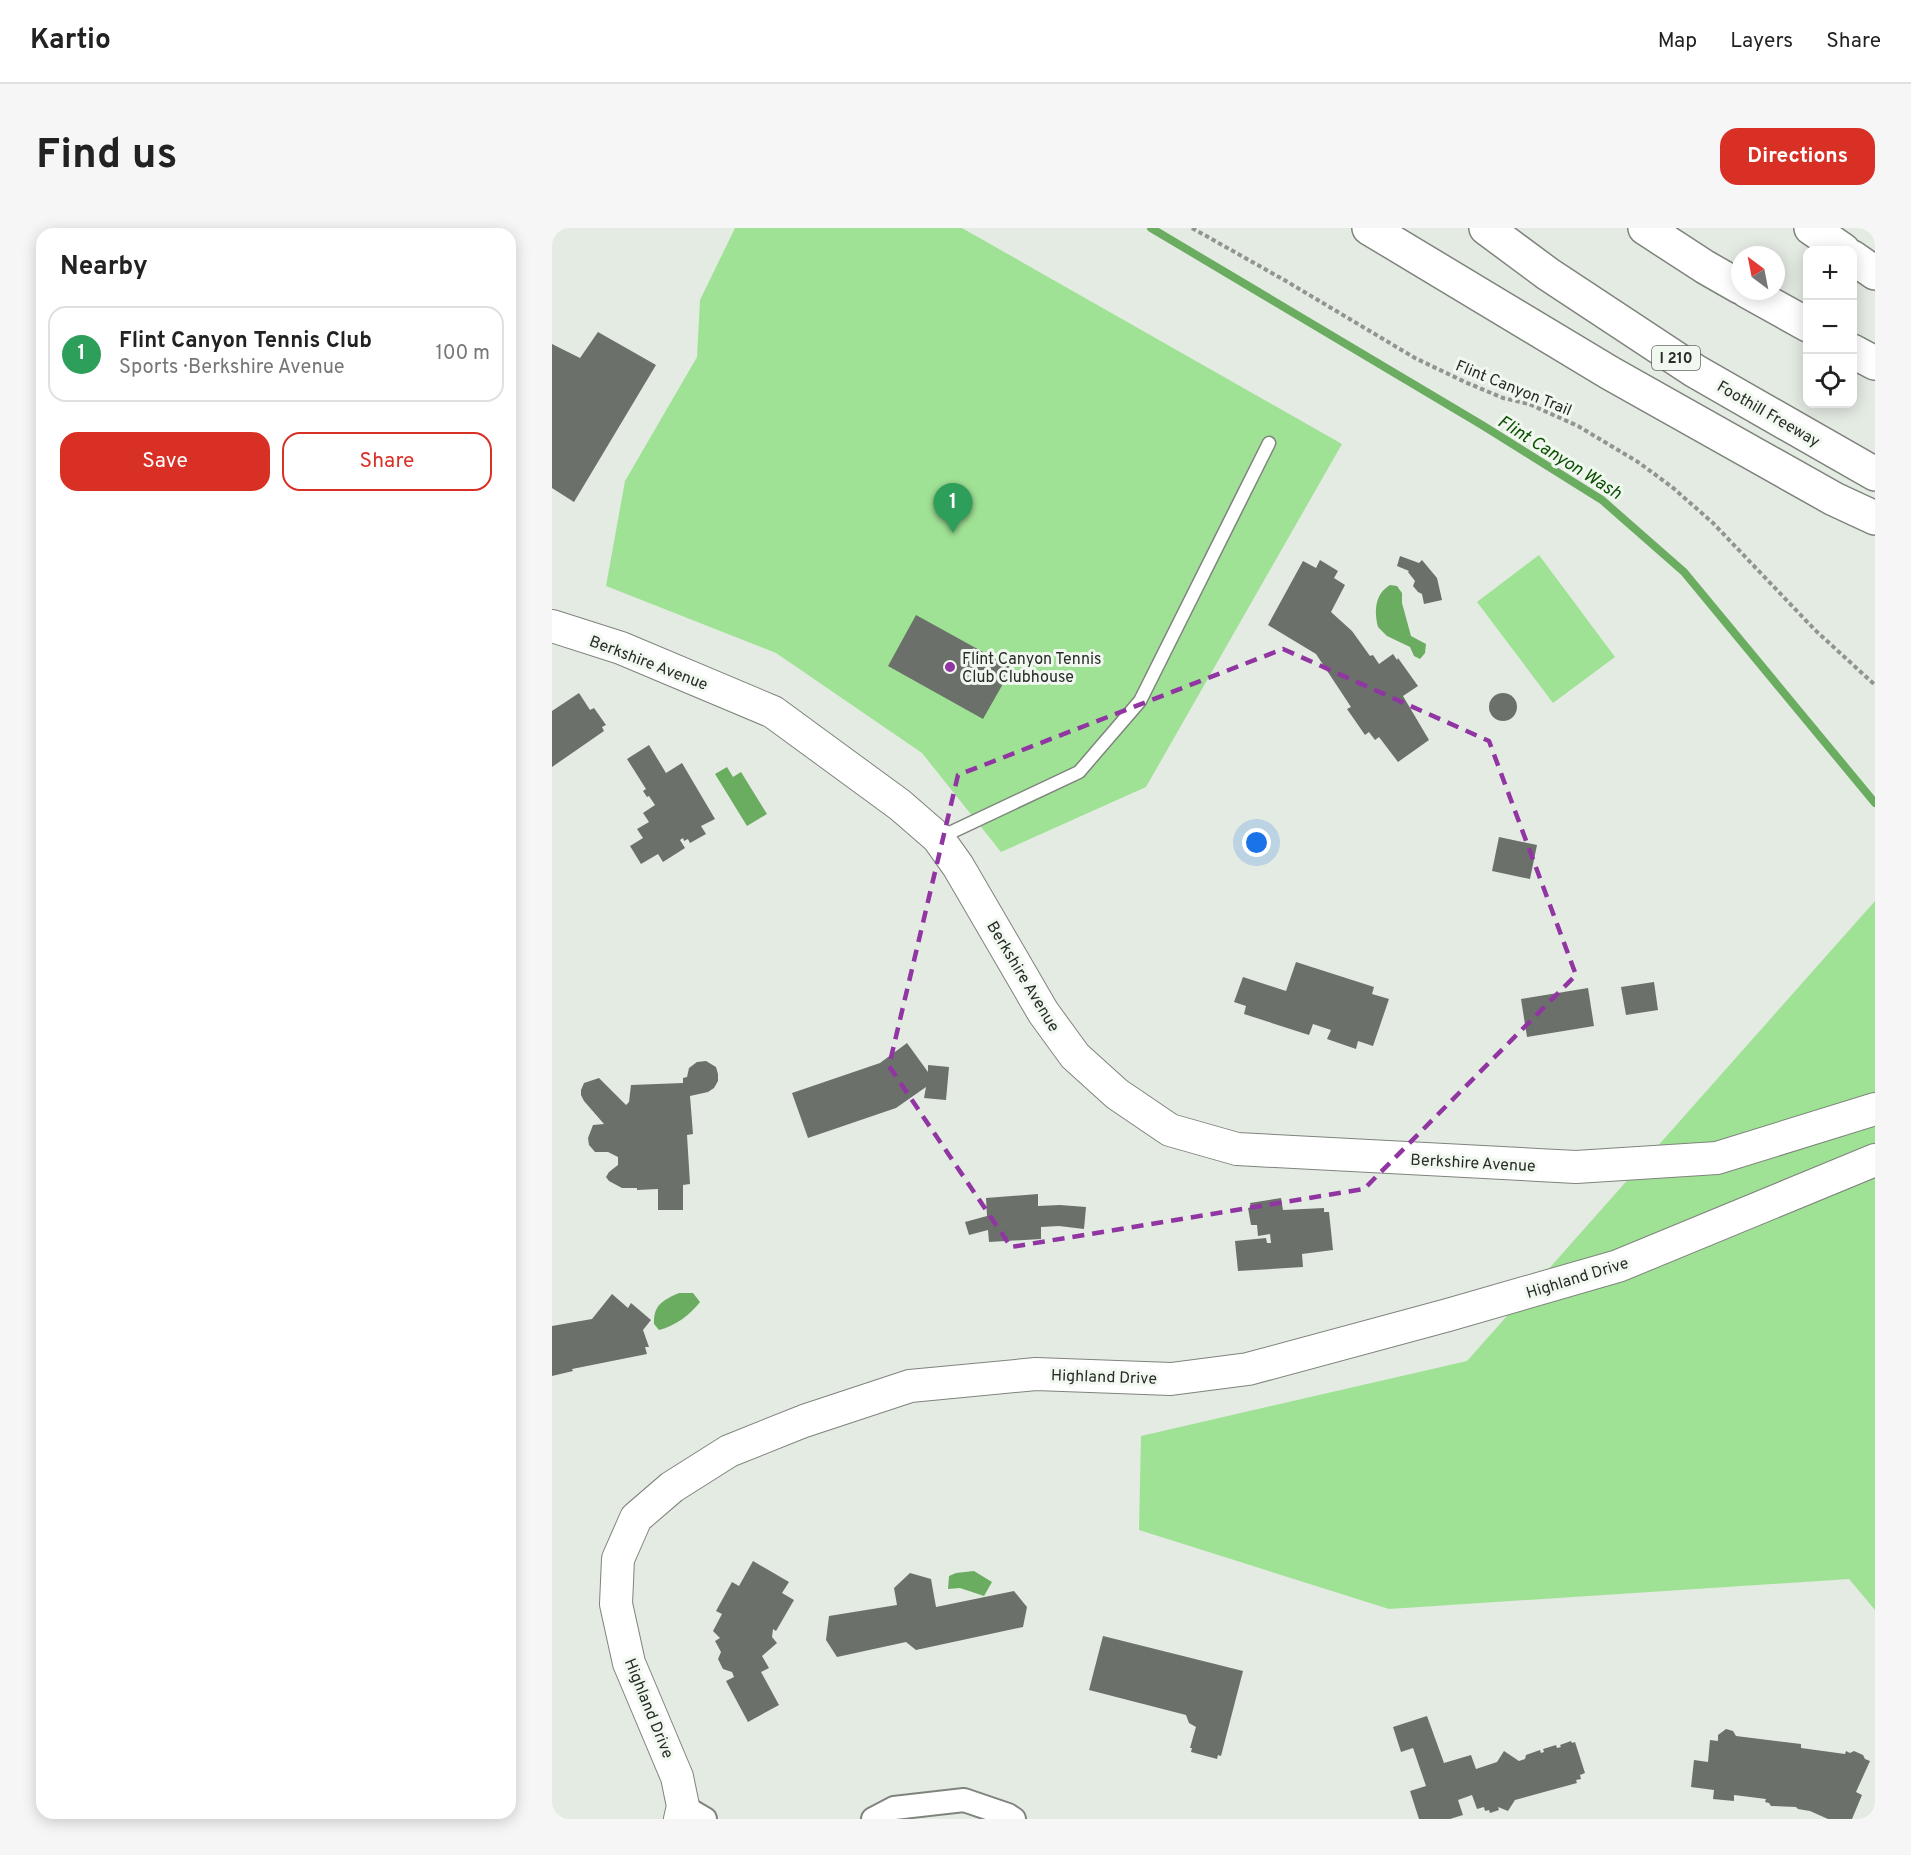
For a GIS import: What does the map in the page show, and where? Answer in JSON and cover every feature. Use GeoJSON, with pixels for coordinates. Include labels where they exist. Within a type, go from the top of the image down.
{"type":"FeatureCollection","features":[{"type":"Feature","properties":{"kind":"highway"},"geometry":{"type":"LineString","coordinates":[[1369,228],[1620,379],[1834,499],[1875,518]]}},
{"type":"Feature","properties":{"kind":"highway","name":"Foothill Freeway"},"geometry":{"type":"LineString","coordinates":[[1486,228],[1548,274],[1695,371],[1875,474]]}},
{"type":"Feature","properties":{"kind":"highway"},"geometry":{"type":"LineString","coordinates":[[1645,228],[1731,282]]}},
{"type":"Feature","properties":{"kind":"highway"},"geometry":{"type":"LineString","coordinates":[[1810,228],[1837,246]]}},
{"type":"Feature","properties":{"kind":"highway"},"geometry":{"type":"LineString","coordinates":[[1857,260],[1875,273]]}},
{"type":"Feature","properties":{"kind":"highway"},"geometry":{"type":"LineString","coordinates":[[1763,300],[1803,322]]}},
{"type":"Feature","properties":{"kind":"highway"},"geometry":{"type":"LineString","coordinates":[[1857,354],[1875,363]]}},
{"type":"Feature","properties":{"kind":"street","name":"Berkshire Avenue"},"geometry":{"type":"LineString","coordinates":[[552,626],[621,648],[773,712],[900,805],[938,838],[990,918],[1043,1012],[1075,1056],[1117,1094],[1170,1130],[1238,1149],[1576,1167],[1717,1158],[1875,1109]]}},
{"type":"Feature","properties":{"kind":"street","name":"Highland Drive"},"geometry":{"type":"LineString","coordinates":[[689,1815],[677,1777],[629,1663],[616,1604],[618,1559],[636,1518],[672,1487],[729,1451],[804,1421],[910,1386],[1036,1374],[1171,1379],[1248,1369],[1618,1266],[1875,1160]]}},
{"type":"Feature","properties":{"kind":"street"},"geometry":{"type":"LineString","coordinates":[[873,1819],[894,1808],[964,1800],[1014,1819]]}},
{"type":"Feature","properties":{"kind":"lane"},"geometry":{"type":"LineString","coordinates":[[938,838],[1079,772],[1140,701],[1269,443]]}},
{"type":"Feature","properties":{"kind":"path","name":"Flint Canyon Trail"},"geometry":{"type":"LineString","coordinates":[[1192,228],[1415,358],[1503,398],[1529,404],[1578,426],[1638,462],[1713,523],[1815,630],[1875,685]]}},
{"type":"Feature","properties":{"kind":"highlighted area"},"geometry":{"type":"Polygon","coordinates":[[[1283,649],[1489,741],[1576,975],[1364,1189],[1011,1247],[889,1066],[958,775],[1283,649]]]}},
{"type":"Feature","properties":{"kind":"shaded area"},"geometry":{"type":"Polygon","coordinates":[[[735,228],[962,228],[1342,444],[1146,787],[1001,852],[922,753],[776,653],[606,586],[625,481],[697,357],[700,300],[735,228]]]}},
{"type":"Feature","properties":{"kind":"shaded area"},"geometry":{"type":"Polygon","coordinates":[[[1539,555],[1615,657],[1553,703],[1477,602],[1539,555]]]}},
{"type":"Feature","properties":{"kind":"shaded area"},"geometry":{"type":"Polygon","coordinates":[[[1390,585],[1397,586],[1402,593],[1402,603],[1411,636],[1426,644],[1425,653],[1420,659],[1414,656],[1410,647],[1387,636],[1378,627],[1377,603],[1381,593],[1390,585]]]}},
{"type":"Feature","properties":{"kind":"shaded area"},"geometry":{"type":"Polygon","coordinates":[[[727,767],[733,777],[741,772],[767,814],[747,826],[715,774],[727,767]]]}},
{"type":"Feature","properties":{"kind":"shaded area"},"geometry":{"type":"Polygon","coordinates":[[[1875,901],[1875,1610],[1849,1579],[1389,1609],[1139,1530],[1141,1436],[1467,1361],[1875,901]]]}},
{"type":"Feature","properties":{"kind":"shaded area"},"geometry":{"type":"Polygon","coordinates":[[[679,1293],[693,1293],[700,1302],[682,1319],[659,1330],[654,1324],[657,1308],[664,1301],[679,1293]]]}},
{"type":"Feature","properties":{"kind":"shaded area"},"geometry":{"type":"Polygon","coordinates":[[[974,1571],[992,1582],[984,1596],[960,1588],[948,1589],[949,1576],[974,1571]]]}},
{"type":"Feature","properties":{"kind":"building"},"geometry":{"type":"Polygon","coordinates":[[[598,332],[656,365],[574,502],[552,488],[552,344],[580,358],[598,332]]]}},
{"type":"Feature","properties":{"kind":"building"},"geometry":{"type":"Polygon","coordinates":[[[1400,556],[1419,563],[1422,560],[1437,578],[1442,600],[1424,604],[1422,594],[1413,586],[1415,581],[1409,571],[1397,566],[1400,556]]]}},
{"type":"Feature","properties":{"kind":"building"},"geometry":{"type":"Polygon","coordinates":[[[1320,560],[1338,571],[1334,578],[1345,585],[1331,612],[1352,631],[1370,656],[1373,655],[1379,664],[1393,654],[1418,686],[1403,696],[1429,740],[1398,762],[1379,737],[1375,740],[1369,732],[1365,735],[1347,709],[1351,707],[1316,654],[1268,625],[1303,561],[1316,568],[1320,560]]]}},
{"type":"Feature","properties":{"kind":"building","name":"Flint Canyon Tennis Club Clubhouse"},"geometry":{"type":"Polygon","coordinates":[[[916,615],[1012,668],[983,719],[888,666],[916,615]]]}},
{"type":"Feature","properties":{"kind":"building"},"geometry":{"type":"Polygon","coordinates":[[[579,693],[590,710],[594,708],[606,725],[602,727],[604,731],[552,767],[552,711],[579,693]]]}},
{"type":"Feature","properties":{"kind":"building"},"geometry":{"type":"Polygon","coordinates":[[[1503,693],[1513,697],[1517,707],[1513,717],[1503,721],[1493,717],[1489,707],[1493,697],[1503,693]]]}},
{"type":"Feature","properties":{"kind":"building"},"geometry":{"type":"Polygon","coordinates":[[[649,745],[666,773],[682,763],[715,819],[701,826],[706,834],[690,843],[688,839],[680,840],[685,848],[663,862],[658,854],[641,864],[630,846],[643,838],[637,829],[649,822],[643,813],[655,805],[643,791],[646,789],[627,759],[649,745]]]}},
{"type":"Feature","properties":{"kind":"building"},"geometry":{"type":"Polygon","coordinates":[[[1499,837],[1537,845],[1530,879],[1492,871],[1499,837]]]}},
{"type":"Feature","properties":{"kind":"building"},"geometry":{"type":"Polygon","coordinates":[[[1296,962],[1374,987],[1372,994],[1389,999],[1373,1046],[1358,1041],[1356,1049],[1327,1039],[1331,1030],[1313,1024],[1309,1035],[1244,1014],[1246,1006],[1234,1002],[1243,977],[1286,991],[1296,962]]]}},
{"type":"Feature","properties":{"kind":"building"},"geometry":{"type":"Polygon","coordinates":[[[1654,982],[1658,1010],[1626,1015],[1621,987],[1654,982]]]}},
{"type":"Feature","properties":{"kind":"building"},"geometry":{"type":"Polygon","coordinates":[[[1588,988],[1594,1026],[1527,1037],[1521,999],[1588,988]]]}},
{"type":"Feature","properties":{"kind":"building"},"geometry":{"type":"Polygon","coordinates":[[[907,1043],[928,1072],[928,1065],[949,1067],[946,1100],[924,1098],[926,1087],[896,1108],[808,1138],[792,1093],[880,1063],[907,1043]]]}},
{"type":"Feature","properties":{"kind":"building"},"geometry":{"type":"Polygon","coordinates":[[[706,1061],[716,1067],[718,1081],[708,1092],[690,1096],[693,1134],[687,1135],[690,1184],[683,1185],[683,1210],[658,1210],[658,1189],[622,1188],[606,1177],[618,1165],[618,1157],[608,1152],[595,1152],[589,1145],[588,1138],[593,1125],[604,1124],[584,1101],[581,1090],[584,1083],[599,1078],[626,1105],[629,1102],[631,1085],[683,1083],[683,1078],[687,1077],[689,1068],[697,1062],[706,1061]]]}},
{"type":"Feature","properties":{"kind":"building"},"geometry":{"type":"Polygon","coordinates":[[[1038,1194],[1038,1206],[1086,1207],[1084,1229],[1059,1226],[1041,1227],[1041,1239],[989,1242],[988,1230],[969,1235],[965,1222],[987,1216],[986,1198],[1038,1194]]]}},
{"type":"Feature","properties":{"kind":"building"},"geometry":{"type":"Polygon","coordinates":[[[1281,1198],[1283,1210],[1324,1208],[1324,1212],[1329,1212],[1333,1250],[1302,1254],[1303,1267],[1238,1271],[1235,1241],[1266,1238],[1267,1243],[1271,1243],[1270,1234],[1258,1236],[1257,1225],[1251,1225],[1248,1208],[1251,1207],[1250,1203],[1281,1198]]]}},
{"type":"Feature","properties":{"kind":"building"},"geometry":{"type":"Polygon","coordinates":[[[612,1294],[628,1308],[631,1303],[651,1320],[643,1330],[649,1347],[645,1347],[647,1354],[572,1369],[573,1371],[552,1376],[552,1326],[592,1319],[612,1294]]]}},
{"type":"Feature","properties":{"kind":"building"},"geometry":{"type":"Polygon","coordinates":[[[753,1561],[789,1582],[782,1593],[794,1600],[776,1631],[773,1629],[772,1637],[777,1643],[762,1656],[769,1668],[761,1672],[779,1705],[748,1722],[726,1681],[734,1677],[732,1672],[723,1669],[718,1659],[721,1652],[715,1641],[720,1638],[713,1631],[722,1614],[716,1611],[732,1582],[739,1586],[753,1561]]]}},
{"type":"Feature","properties":{"kind":"building"},"geometry":{"type":"Polygon","coordinates":[[[910,1573],[931,1579],[936,1607],[1014,1591],[1027,1607],[1023,1627],[916,1650],[906,1642],[837,1657],[826,1640],[829,1616],[897,1605],[894,1588],[910,1573]]]}},
{"type":"Feature","properties":{"kind":"building"},"geometry":{"type":"Polygon","coordinates":[[[1103,1636],[1243,1671],[1221,1756],[1218,1755],[1217,1759],[1191,1752],[1196,1727],[1189,1723],[1186,1715],[1089,1690],[1103,1636]]]}},
{"type":"Feature","properties":{"kind":"building"},"geometry":{"type":"Polygon","coordinates":[[[1427,1716],[1444,1763],[1471,1755],[1476,1769],[1497,1762],[1504,1751],[1519,1761],[1525,1759],[1526,1755],[1540,1750],[1541,1753],[1544,1752],[1543,1749],[1556,1745],[1557,1748],[1561,1747],[1560,1745],[1571,1741],[1575,1742],[1585,1773],[1580,1775],[1581,1779],[1576,1780],[1577,1783],[1515,1800],[1508,1811],[1498,1807],[1499,1810],[1490,1813],[1489,1810],[1485,1811],[1484,1807],[1477,1809],[1472,1795],[1458,1800],[1463,1815],[1450,1819],[1419,1819],[1410,1791],[1426,1786],[1413,1748],[1401,1752],[1393,1727],[1427,1716]]]}},
{"type":"Feature","properties":{"kind":"building"},"geometry":{"type":"Polygon","coordinates":[[[1726,1729],[1733,1731],[1736,1736],[1801,1744],[1801,1748],[1845,1754],[1846,1751],[1850,1753],[1854,1751],[1863,1755],[1870,1761],[1856,1792],[1862,1795],[1852,1819],[1828,1819],[1796,1807],[1771,1806],[1765,1802],[1766,1799],[1734,1795],[1734,1801],[1713,1799],[1714,1790],[1691,1787],[1694,1760],[1708,1762],[1710,1740],[1718,1741],[1718,1735],[1726,1729]]]}},
{"type":"Feature","properties":{"kind":"waterway","name":"Flint Canyon Wash"},"geometry":{"type":"LineString","coordinates":[[1151,228],[1482,425],[1602,500],[1684,572],[1875,803]]}},
{"type":"Feature","properties":{"kind":"place","name":"Flint Canyon Tennis Club"},"geometry":{"type":"Point","coordinates":[953,533]}},
{"type":"Feature","properties":{"kind":"place","name":"Flint Canyon Tennis Club Clubhouse"},"geometry":{"type":"Point","coordinates":[950,667]}}]}
